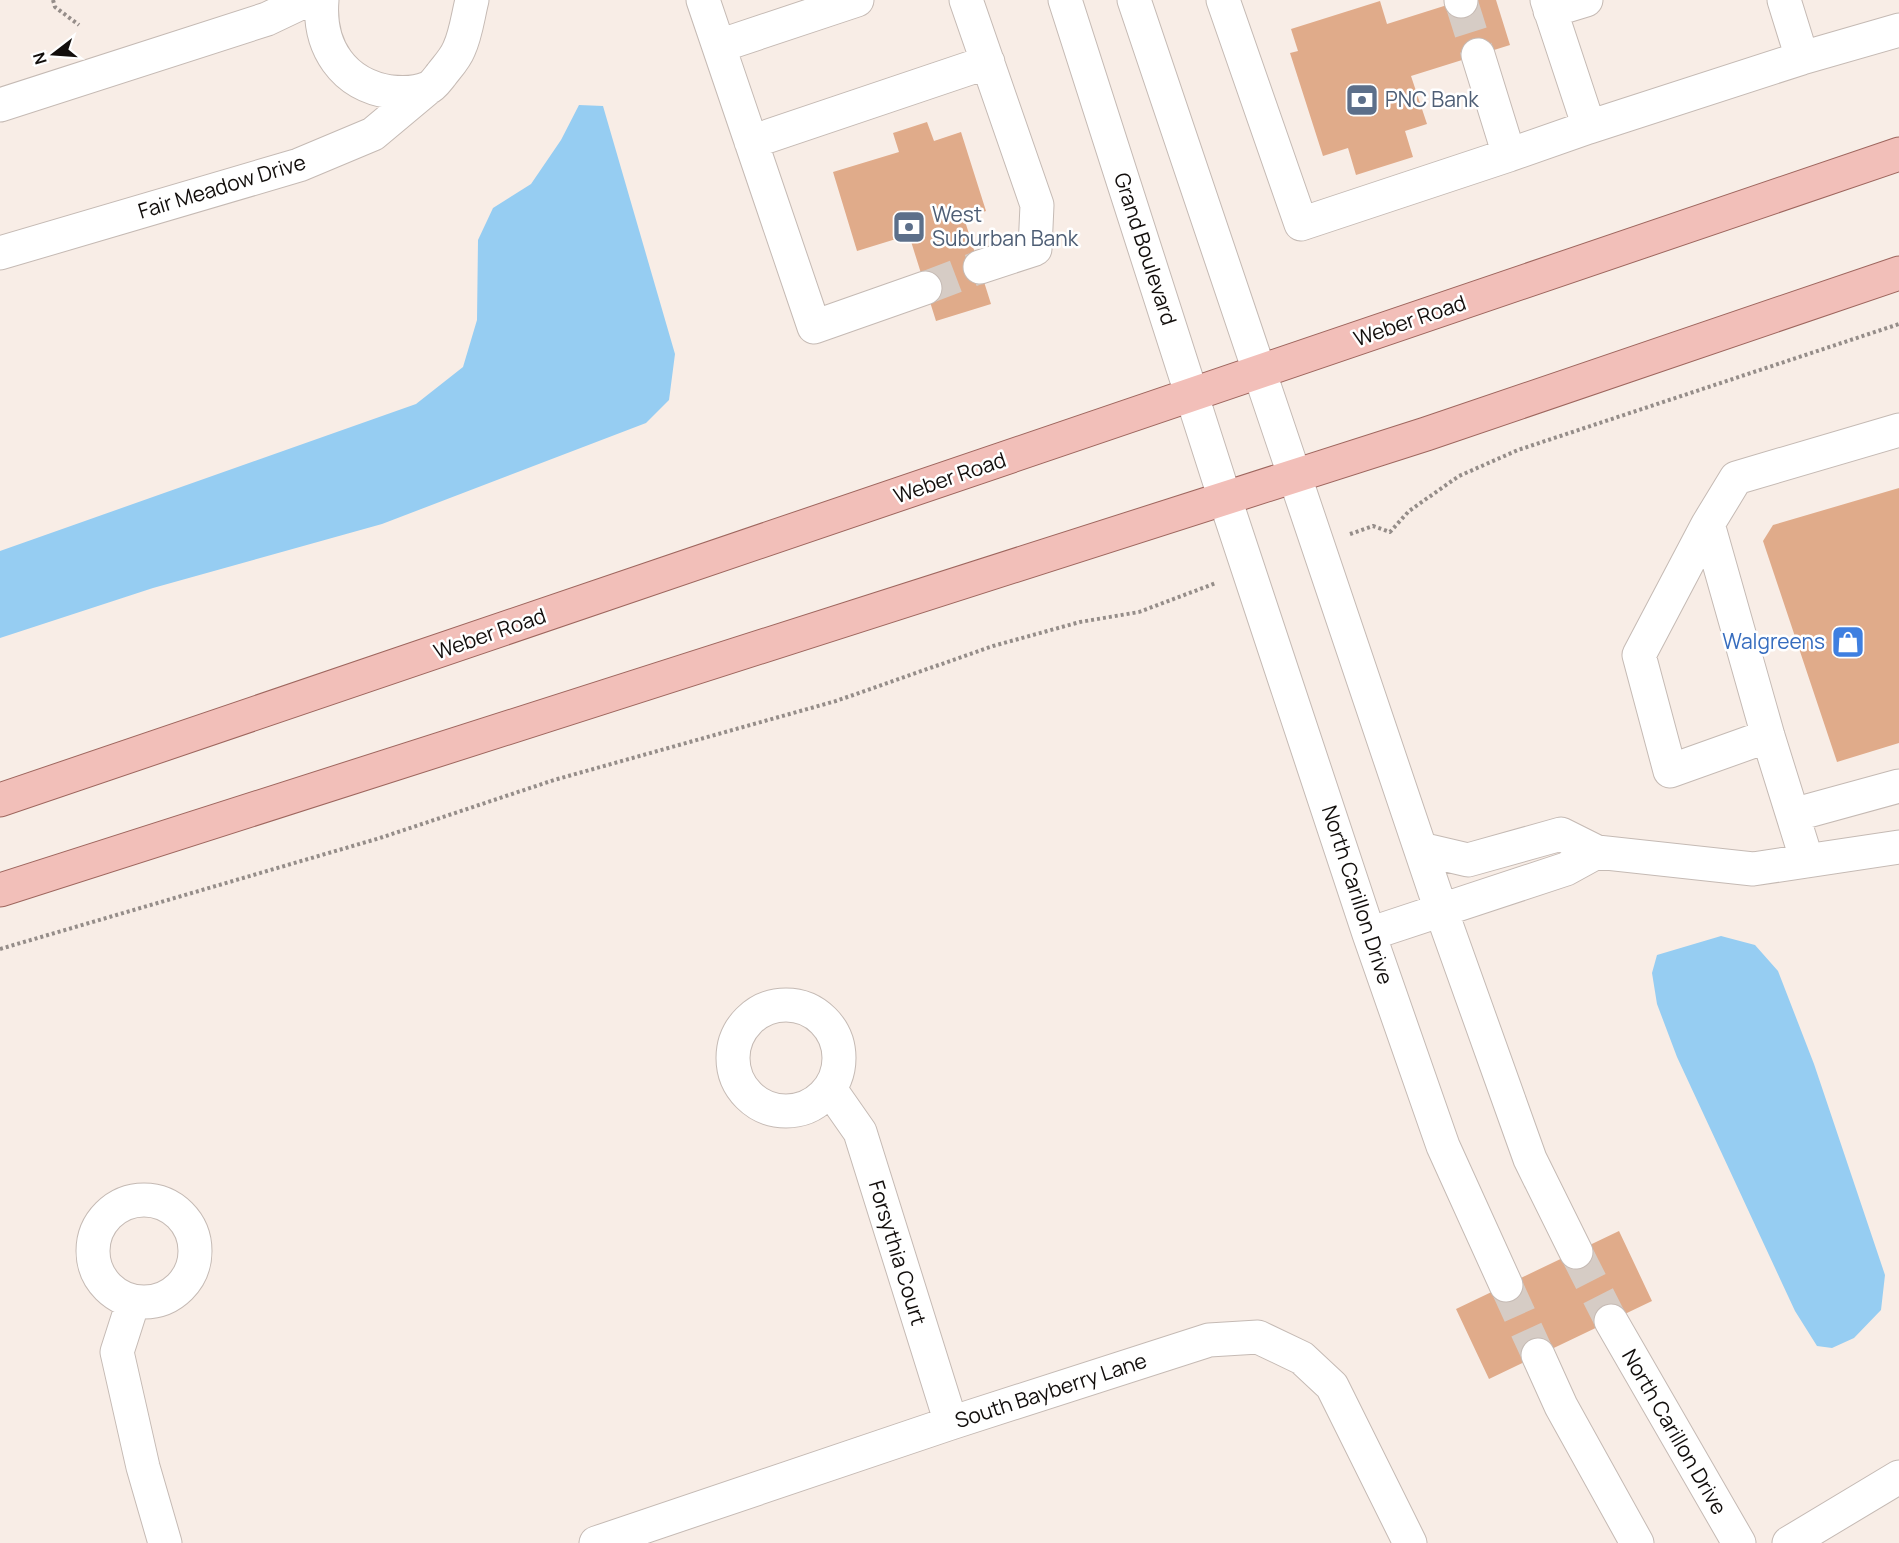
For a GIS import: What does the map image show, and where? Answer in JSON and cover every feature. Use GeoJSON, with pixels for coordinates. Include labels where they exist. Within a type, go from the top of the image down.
{"type":"FeatureCollection","features":[{"type":"Feature","properties":{"kind":"main road","name":"Weber Road"},"geometry":{"type":"LineString","coordinates":[[0,800],[1899,154]]}},
{"type":"Feature","properties":{"kind":"main road"},"geometry":{"type":"LineString","coordinates":[[0,890],[1426,434],[1899,273]]}},
{"type":"Feature","properties":{"kind":"street"},"geometry":{"type":"LineString","coordinates":[[0,105],[267,19],[307,0]]}},
{"type":"Feature","properties":{"kind":"street"},"geometry":{"type":"LineString","coordinates":[[322,0],[320,17],[326,41],[338,63],[356,80],[379,90],[403,93],[428,88]]}},
{"type":"Feature","properties":{"kind":"street","name":"Fair Meadow Drive"},"geometry":{"type":"LineString","coordinates":[[0,254],[299,165],[373,134],[436,81],[459,49],[472,0]]}},
{"type":"Feature","properties":{"kind":"street"},"geometry":{"type":"LineString","coordinates":[[703,0],[814,327],[925,288]]}},
{"type":"Feature","properties":{"kind":"street"},"geometry":{"type":"LineString","coordinates":[[719,46],[857,0]]}},
{"type":"Feature","properties":{"kind":"street"},"geometry":{"type":"LineString","coordinates":[[966,0],[1037,205],[1035,249],[980,267]]}},
{"type":"Feature","properties":{"kind":"street","name":"Grand Boulevard"},"geometry":{"type":"LineString","coordinates":[[1065,0],[1225,499]]}},
{"type":"Feature","properties":{"kind":"street"},"geometry":{"type":"LineString","coordinates":[[1134,0],[1441,910],[1530,1159],[1576,1252]]}},
{"type":"Feature","properties":{"kind":"street"},"geometry":{"type":"LineString","coordinates":[[1223,0],[1301,224],[1589,127],[1802,58],[1899,30]]}},
{"type":"Feature","properties":{"kind":"street"},"geometry":{"type":"LineString","coordinates":[[1586,0],[1549,5],[1589,127]]}},
{"type":"Feature","properties":{"kind":"street"},"geometry":{"type":"LineString","coordinates":[[1784,0],[1802,58]]}},
{"type":"Feature","properties":{"kind":"street"},"geometry":{"type":"LineString","coordinates":[[1478,55],[1509,155]]}},
{"type":"Feature","properties":{"kind":"street"},"geometry":{"type":"LineString","coordinates":[[752,142],[988,62]]}},
{"type":"Feature","properties":{"kind":"street"},"geometry":{"type":"LineString","coordinates":[[1768,736],[1670,771],[1639,655],[1708,524],[1736,478],[1899,430]]}},
{"type":"Feature","properties":{"kind":"street","name":"North Carillon Drive"},"geometry":{"type":"LineString","coordinates":[[1225,499],[1369,934],[1443,1146],[1506,1285]]}},
{"type":"Feature","properties":{"kind":"street"},"geometry":{"type":"LineString","coordinates":[[1708,524],[1768,736],[1807,861]]}},
{"type":"Feature","properties":{"kind":"street"},"geometry":{"type":"LineString","coordinates":[[1793,815],[1899,786]]}},
{"type":"Feature","properties":{"kind":"street"},"geometry":{"type":"LineString","coordinates":[[1421,849],[1468,860],[1561,834],[1597,852],[1753,869],[1899,847]]}},
{"type":"Feature","properties":{"kind":"street"},"geometry":{"type":"LineString","coordinates":[[1369,934],[1566,868],[1597,852]]}},
{"type":"Feature","properties":{"kind":"street","name":"Forsythia Court"},"geometry":{"type":"LineString","coordinates":[[830,1089],[860,1132],[951,1423]]}},
{"type":"Feature","properties":{"kind":"street"},"geometry":{"type":"LineString","coordinates":[[132,1302],[117,1352],[143,1467],[165,1543]]}},
{"type":"Feature","properties":{"kind":"street","name":"North Carillon Drive"},"geometry":{"type":"LineString","coordinates":[[1611,1321],[1739,1543]]}},
{"type":"Feature","properties":{"kind":"street","name":"South Bayberry Lane"},"geometry":{"type":"LineString","coordinates":[[596,1543],[951,1423],[1209,1340],[1258,1337],[1302,1358],[1332,1386],[1410,1543]]}},
{"type":"Feature","properties":{"kind":"street"},"geometry":{"type":"LineString","coordinates":[[1538,1355],[1561,1406],[1637,1543]]}},
{"type":"Feature","properties":{"kind":"street"},"geometry":{"type":"LineString","coordinates":[[1789,1543],[1899,1477]]}},
{"type":"Feature","properties":{"kind":"path"},"geometry":{"type":"LineString","coordinates":[[52,0],[55,7],[79,25]]}},
{"type":"Feature","properties":{"kind":"path"},"geometry":{"type":"LineString","coordinates":[[1354,532],[1373,526],[1390,532],[1409,511],[1459,476],[1518,450],[1899,324]]}},
{"type":"Feature","properties":{"kind":"path"},"geometry":{"type":"LineString","coordinates":[[0,949],[380,838],[554,780],[836,701],[993,646],[1080,622],[1139,612],[1206,587]]}},
{"type":"Feature","properties":{"kind":"water"},"geometry":{"type":"Polygon","coordinates":[[[579,105],[603,106],[675,354],[669,400],[646,423],[382,524],[153,588],[0,638],[0,551],[416,404],[463,367],[477,320],[478,240],[493,208],[531,184],[561,140],[579,105]]]}},
{"type":"Feature","properties":{"kind":"water"},"geometry":{"type":"Polygon","coordinates":[[[1721,936],[1755,945],[1778,971],[1814,1064],[1885,1275],[1881,1310],[1854,1338],[1832,1348],[1817,1346],[1795,1311],[1677,1057],[1657,1004],[1652,973],[1657,955],[1721,936]]]}},
{"type":"Feature","properties":{"kind":"building","name":"PNC Bank"},"geometry":{"type":"Polygon","coordinates":[[[1463,0],[1496,0],[1510,45],[1411,76],[1427,124],[1405,131],[1413,157],[1356,175],[1348,148],[1323,156],[1290,53],[1298,51],[1291,29],[1380,1],[1387,24],[1463,0]]]}},
{"type":"Feature","properties":{"kind":"building","name":"West Suburban Bank"},"geometry":{"type":"Polygon","coordinates":[[[927,122],[934,141],[961,132],[986,211],[964,218],[991,304],[936,321],[909,235],[857,251],[833,172],[899,152],[893,133],[927,122]]]}},
{"type":"Feature","properties":{"kind":"building","name":"Walgreens"},"geometry":{"type":"Polygon","coordinates":[[[1899,488],[1899,743],[1837,762],[1763,541],[1773,525],[1899,488]]]}},
{"type":"Feature","properties":{"kind":"building"},"geometry":{"type":"Polygon","coordinates":[[[1619,1231],[1652,1301],[1489,1379],[1456,1309],[1619,1231]]]}},
{"type":"Feature","properties":{"kind":"tunnel"},"geometry":{"type":"LineString","coordinates":[[1461,1],[1478,55]]}},
{"type":"Feature","properties":{"kind":"tunnel"},"geometry":{"type":"LineString","coordinates":[[925,288],[980,267]]}},
{"type":"Feature","properties":{"kind":"tunnel"},"geometry":{"type":"LineString","coordinates":[[1576,1252],[1611,1321]]}},
{"type":"Feature","properties":{"kind":"tunnel"},"geometry":{"type":"LineString","coordinates":[[1506,1285],[1538,1355]]}},
{"type":"Feature","properties":{"kind":"place","name":"PNC Bank"},"geometry":{"type":"Point","coordinates":[1362,100]}},
{"type":"Feature","properties":{"kind":"place","name":"West Suburban Bank"},"geometry":{"type":"Point","coordinates":[909,227]}},
{"type":"Feature","properties":{"kind":"place","name":"Walgreens"},"geometry":{"type":"Point","coordinates":[1848,642]}}]}
